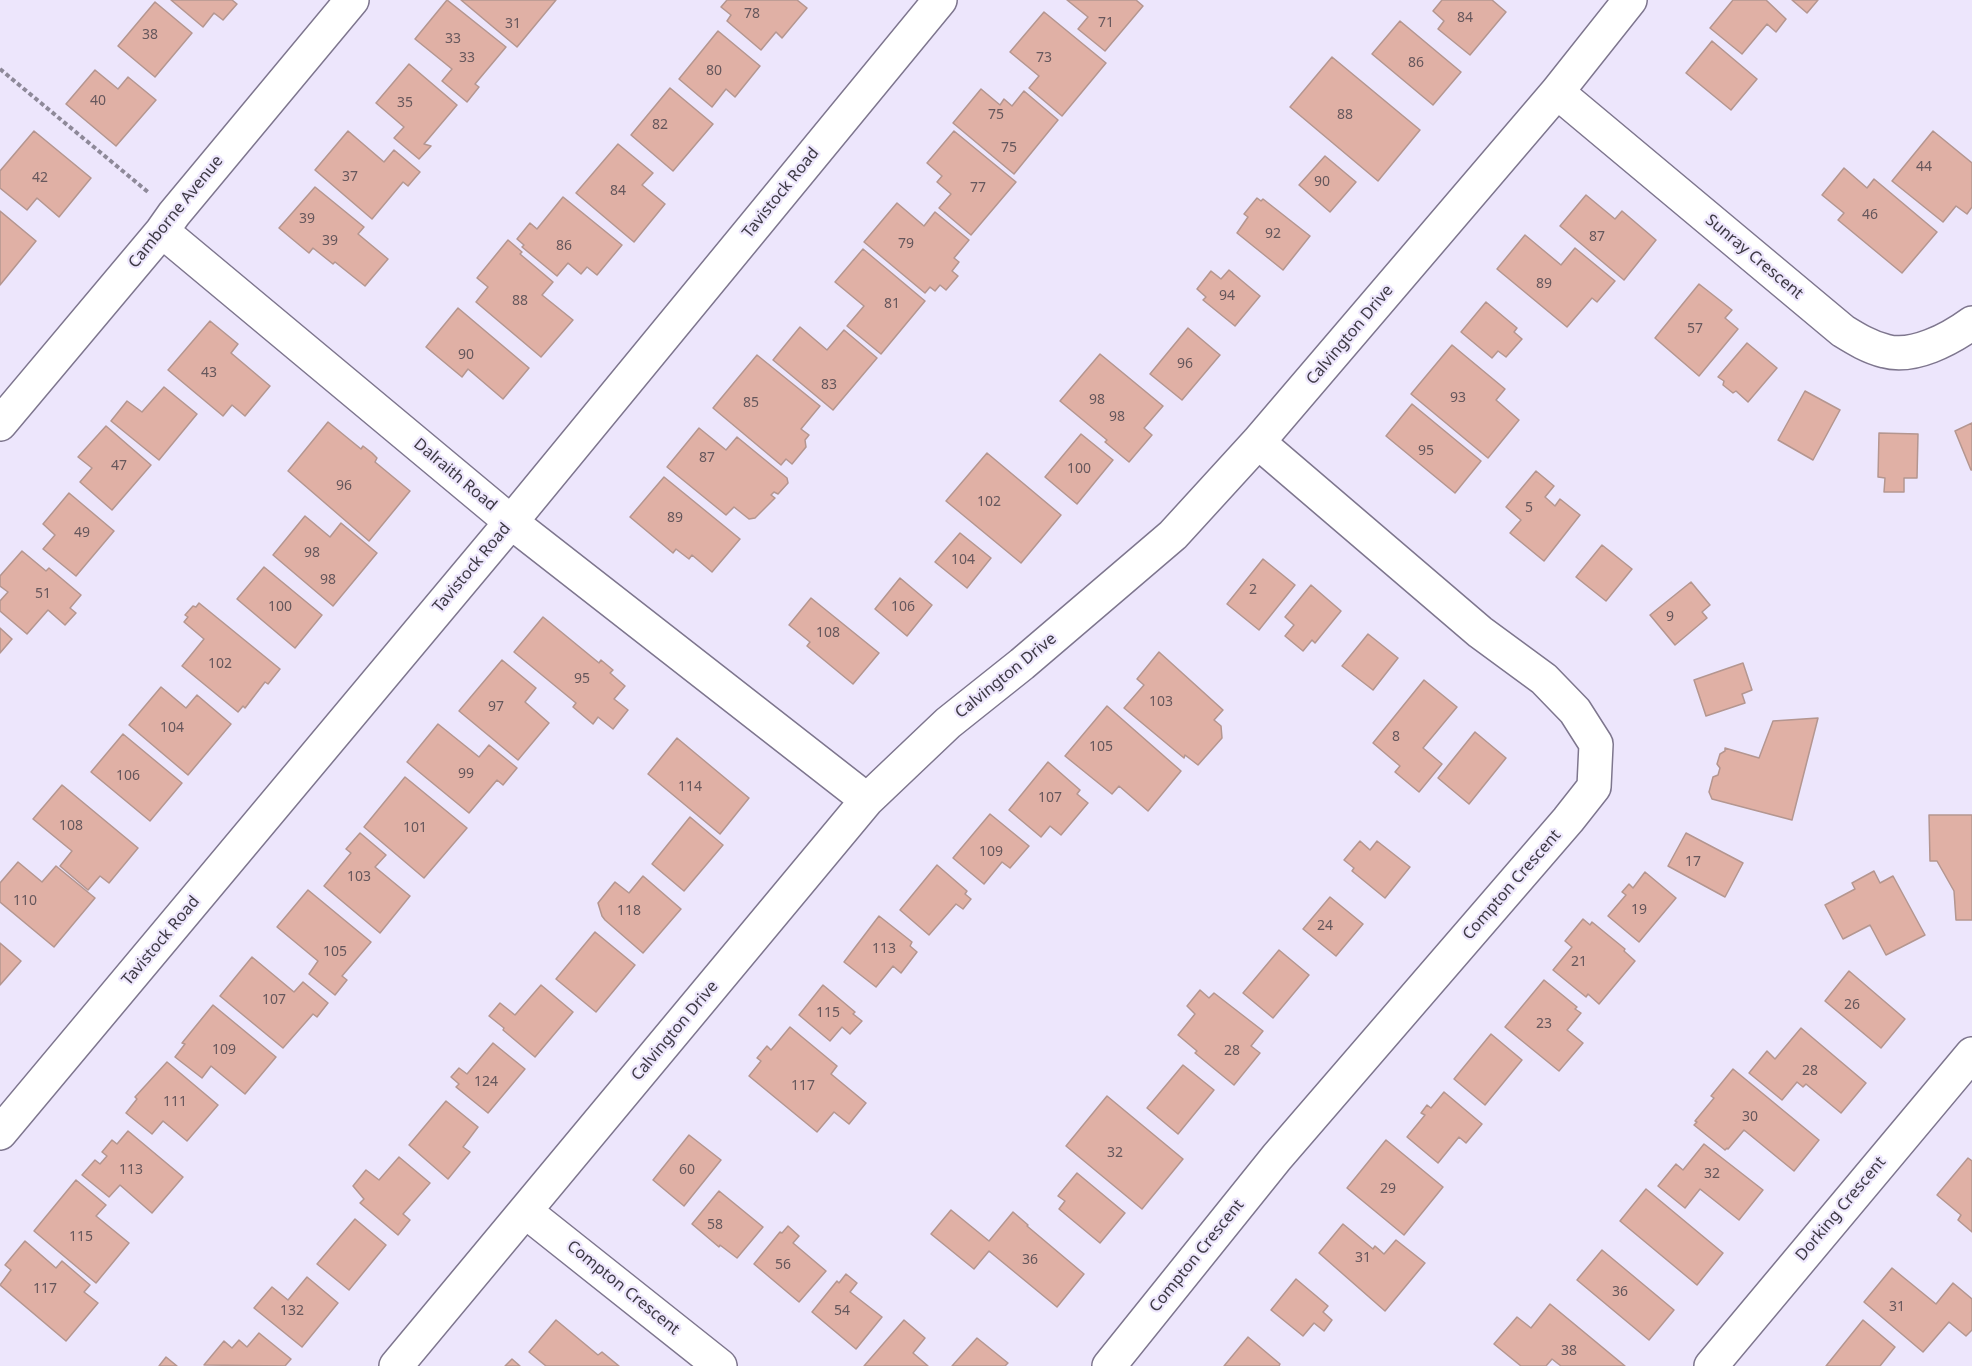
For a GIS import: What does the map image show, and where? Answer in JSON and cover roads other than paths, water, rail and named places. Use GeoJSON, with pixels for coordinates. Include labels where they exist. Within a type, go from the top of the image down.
{"type":"FeatureCollection","features":[{"type":"Feature","properties":{"kind":"street","name":"Camborne Avenue"},"geometry":{"type":"LineString","coordinates":[[0,424],[352,0]]}},
{"type":"Feature","properties":{"kind":"street","name":"Tavistock Road"},"geometry":{"type":"LineString","coordinates":[[0,1133],[511,522],[940,0]]}},
{"type":"Feature","properties":{"kind":"street","name":"Calvington Drive"},"geometry":{"type":"LineString","coordinates":[[396,1366],[867,800],[948,723],[1023,664],[1173,535],[1258,442],[1557,92],[1630,0]]}},
{"type":"Feature","properties":{"kind":"street","name":"Sunray Crescent"},"geometry":{"type":"LineString","coordinates":[[1557,92],[1842,331],[1866,345],[1887,352],[1910,352],[1960,332],[1972,323]]}},
{"type":"Feature","properties":{"kind":"street","name":"Dalraith Road"},"geometry":{"type":"LineString","coordinates":[[168,223],[511,522],[867,800]]}},
{"type":"Feature","properties":{"kind":"street","name":"Compton Crescent"},"geometry":{"type":"LineString","coordinates":[[1109,1366],[1277,1157],[1594,787],[1596,744],[1575,711],[1544,679],[1480,632],[1258,442]]}},
{"type":"Feature","properties":{"kind":"street","name":"Dorking Crescent"},"geometry":{"type":"LineString","coordinates":[[1712,1366],[1972,1054]]}},
{"type":"Feature","properties":{"kind":"street","name":"Compton Crescent"},"geometry":{"type":"LineString","coordinates":[[525,1211],[720,1366]]}}]}
